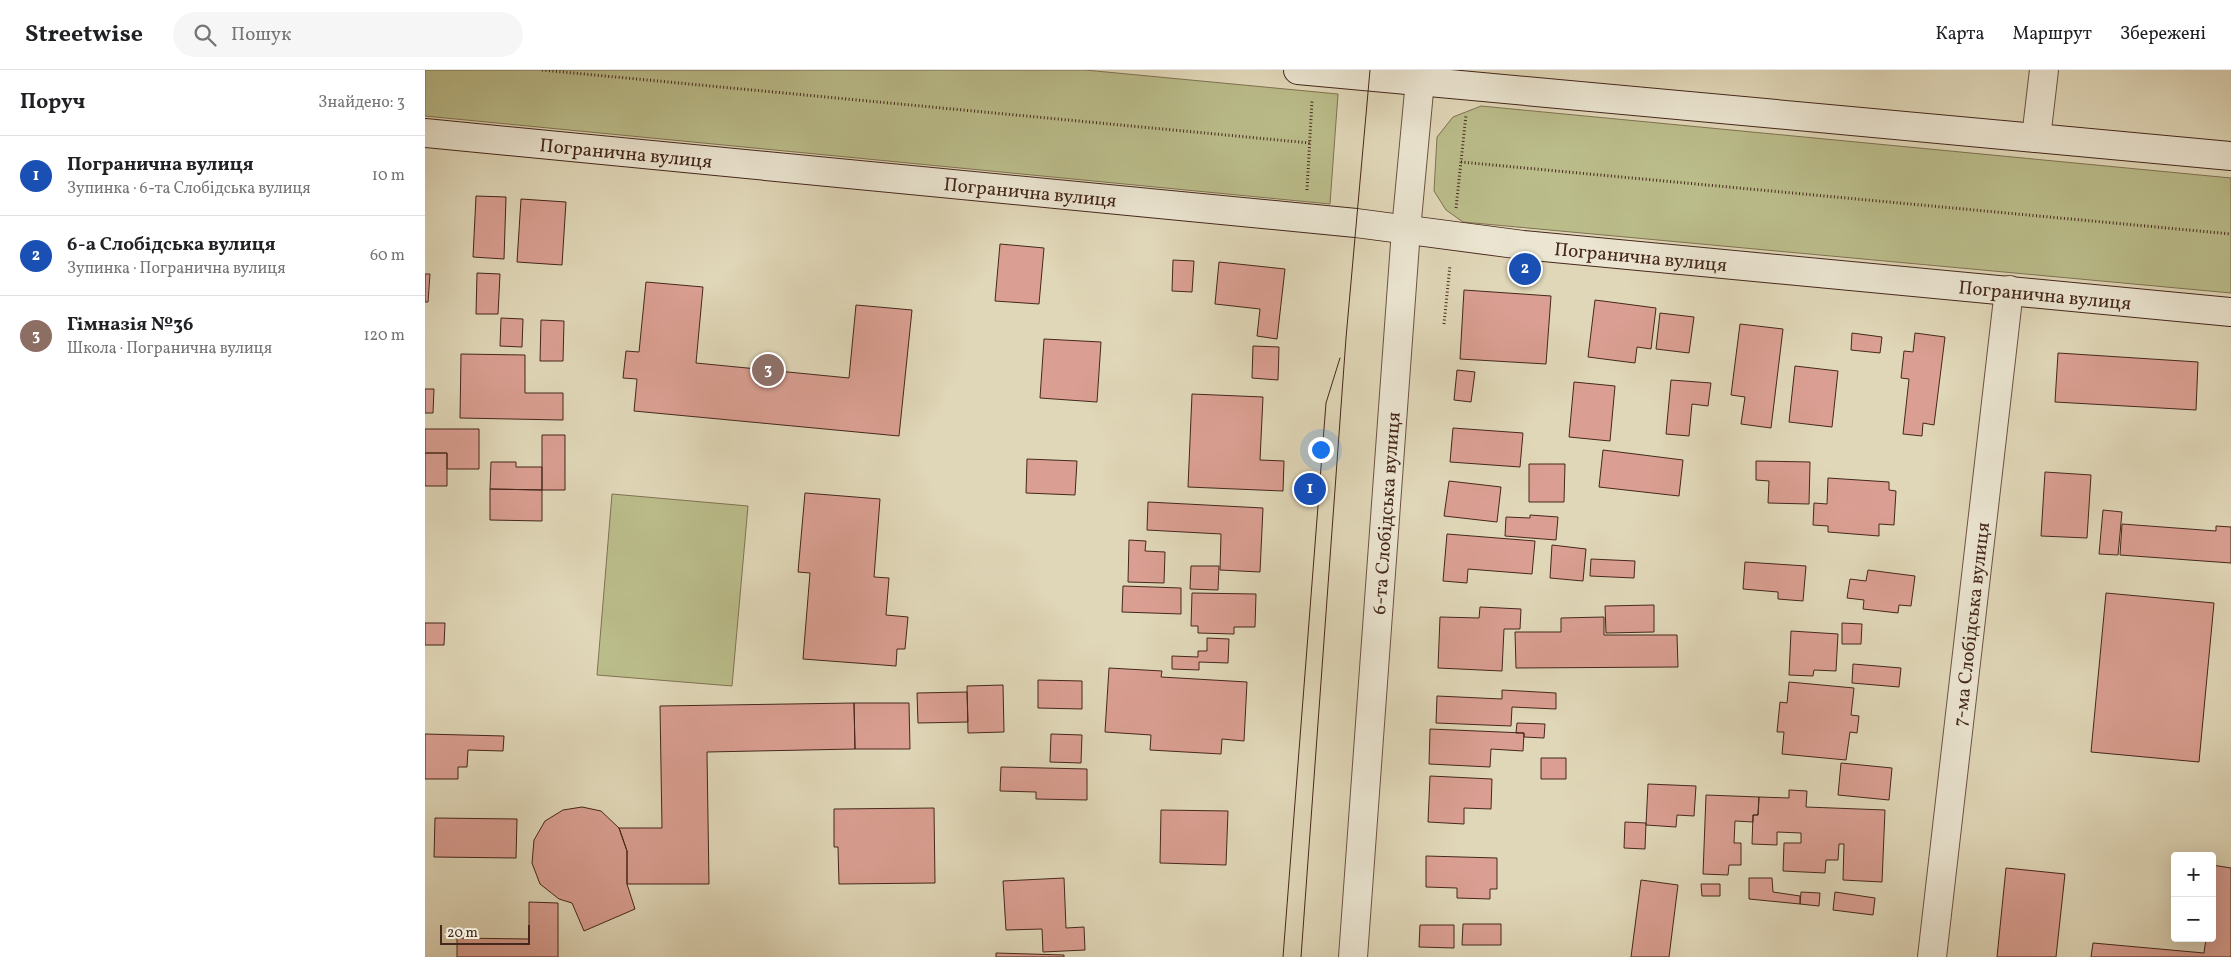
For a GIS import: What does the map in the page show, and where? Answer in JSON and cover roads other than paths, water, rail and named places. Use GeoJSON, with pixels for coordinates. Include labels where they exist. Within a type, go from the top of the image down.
{"type":"FeatureCollection","features":[{"type":"Feature","properties":{"kind":"main road"},"geometry":{"type":"LineString","coordinates":[[1298,70],[1420,76],[2231,156]]}},
{"type":"Feature","properties":{"kind":"main road"},"geometry":{"type":"LineString","coordinates":[[2036,138],[2043,70]]}},
{"type":"Feature","properties":{"kind":"main road","name":"6-та Слобідська вулиця"},"geometry":{"type":"LineString","coordinates":[[1353,957],[1406,230],[1420,76]]}},
{"type":"Feature","properties":{"kind":"main road","name":"Погранична вулиця"},"geometry":{"type":"LineString","coordinates":[[425,133],[1356,223],[1523,245],[2231,312]]}},
{"type":"Feature","properties":{"kind":"main road","name":"7-ма Слобідська вулиця"},"geometry":{"type":"LineString","coordinates":[[1932,957],[2009,290]]}},
{"type":"Feature","properties":{"kind":"tram line"},"geometry":{"type":"LineString","coordinates":[[1301,957],[1346,338],[1370,70]]}},
{"type":"Feature","properties":{"kind":"tram line"},"geometry":{"type":"LineString","coordinates":[[1283,957],[1326,403],[1340,358]]}},
{"type":"Feature","properties":{"kind":"place","name":"6-а Слобідська вулиця"},"geometry":{"type":"Point","coordinates":[1525,269]}},
{"type":"Feature","properties":{"kind":"place","name":"Гімназія №36"},"geometry":{"type":"Point","coordinates":[768,370]}},
{"type":"Feature","properties":{"kind":"place","name":"Погранична вулиця"},"geometry":{"type":"Point","coordinates":[1310,489]}}]}
